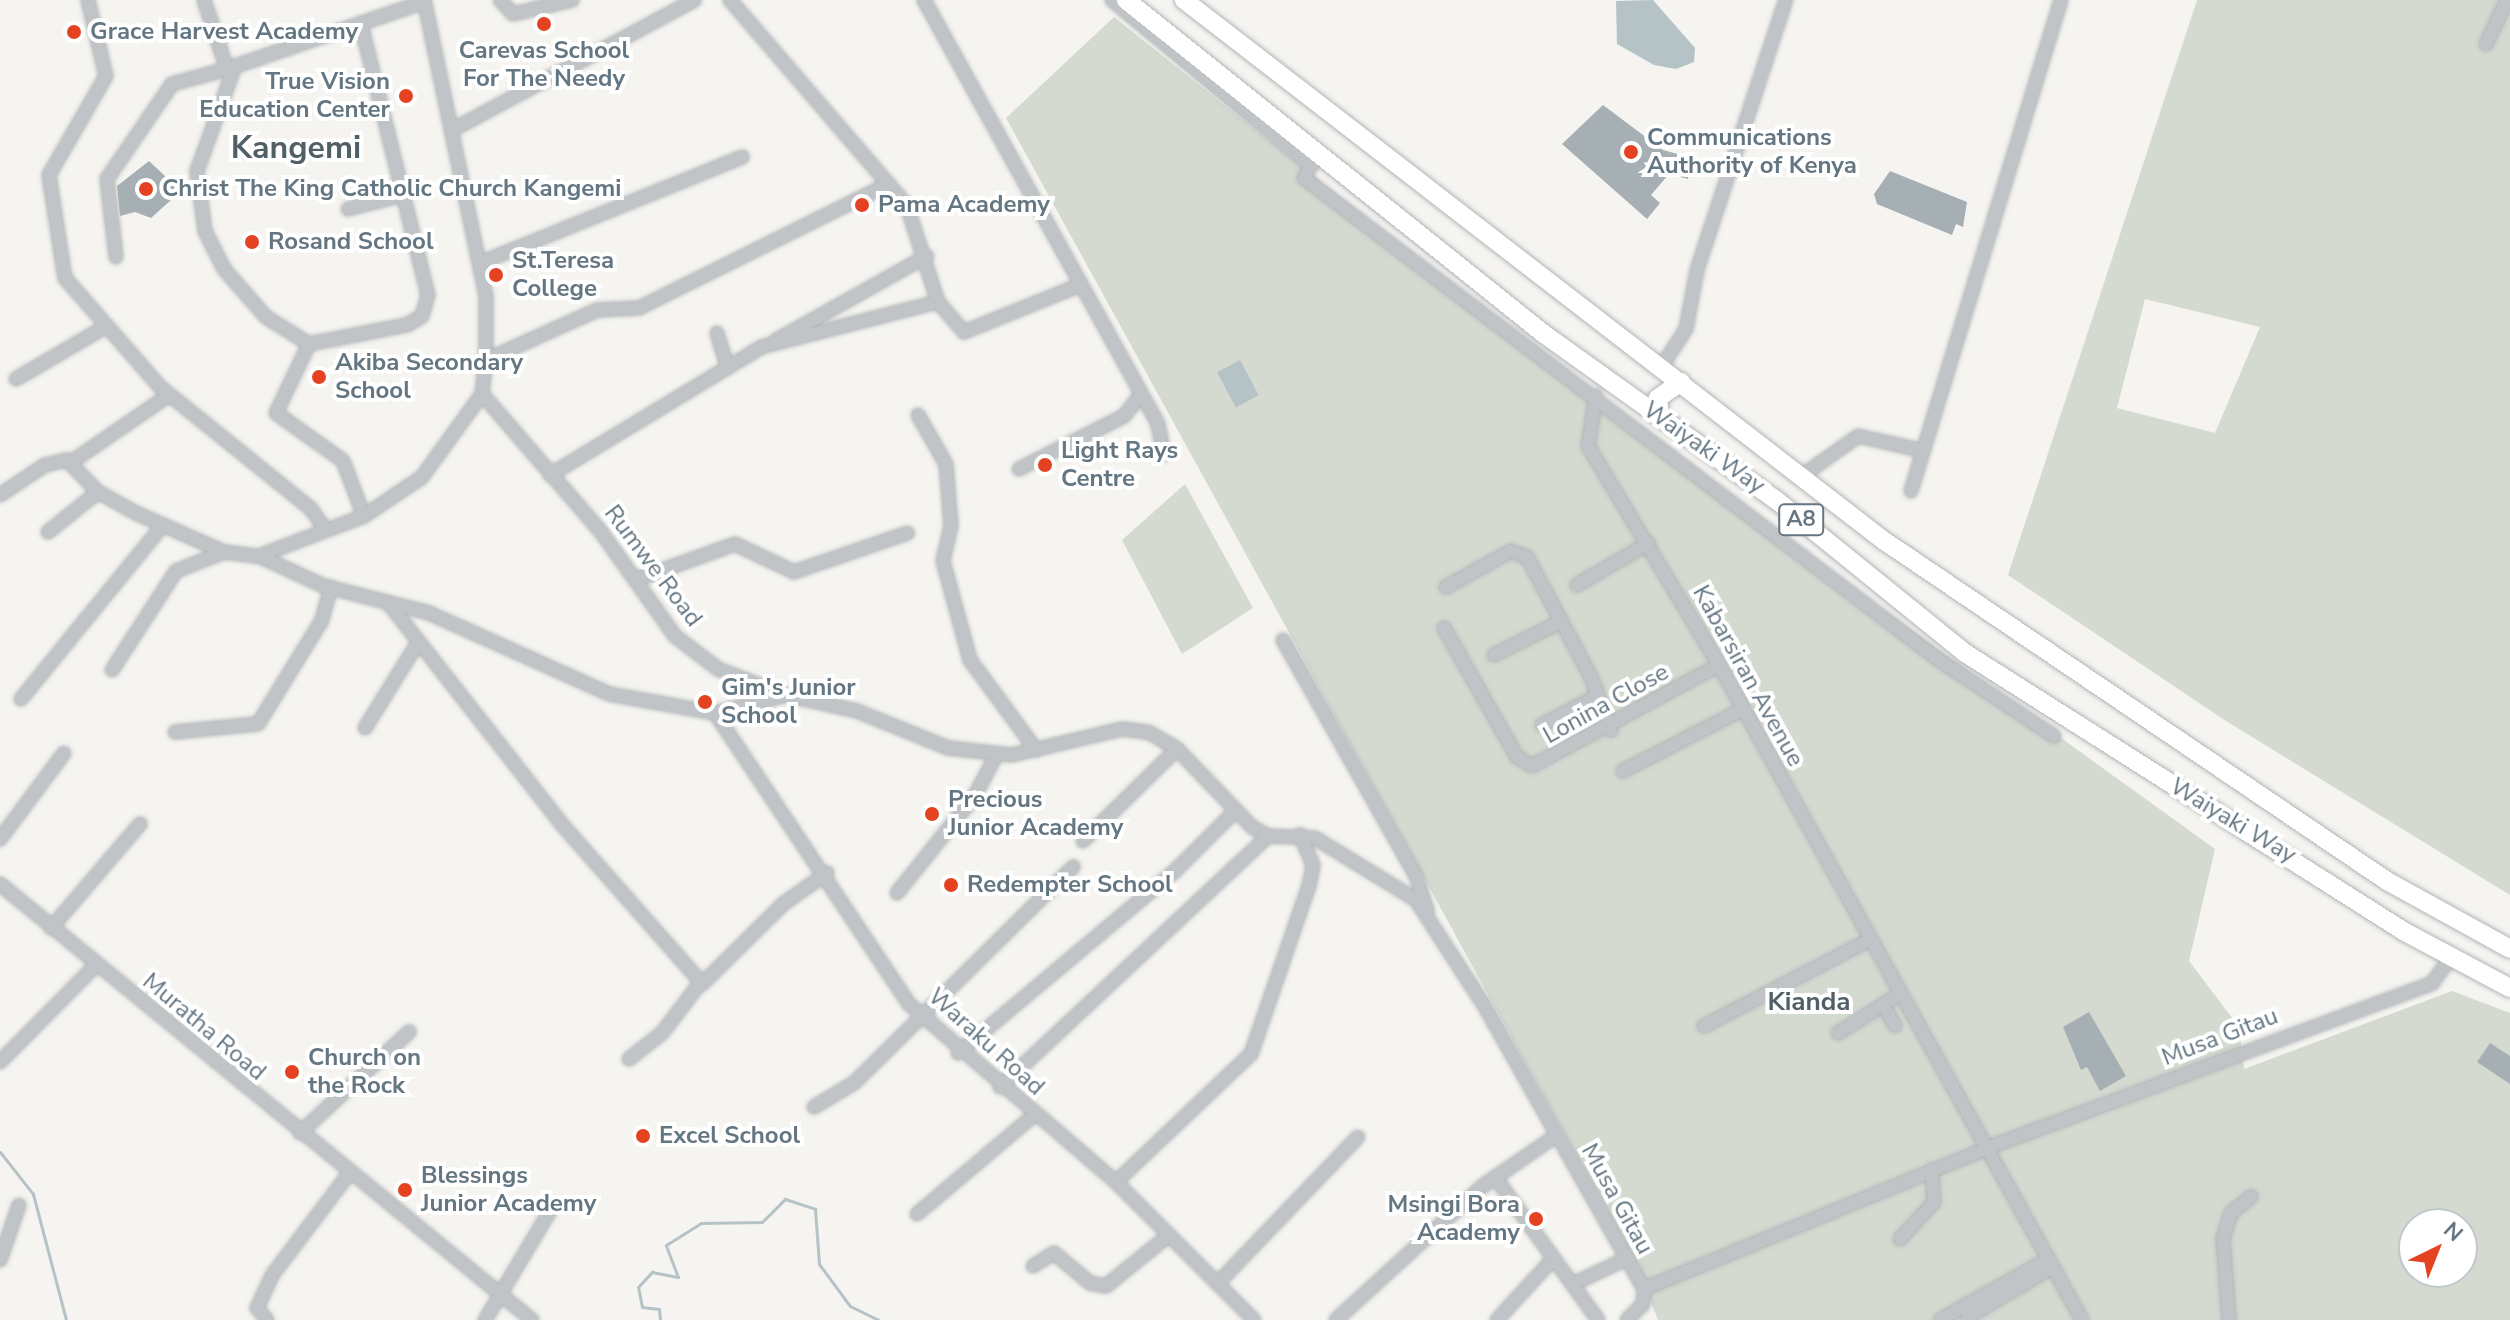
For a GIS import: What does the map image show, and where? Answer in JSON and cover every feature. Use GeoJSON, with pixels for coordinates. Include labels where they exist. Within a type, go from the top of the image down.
{"type":"FeatureCollection","features":[{"type":"Feature","properties":{"kind":"highway","name":"Waiyaki Way"},"geometry":{"type":"LineString","coordinates":[[1126,0],[1314,160],[1608,380],[1786,508],[1965,653],[2067,723],[2219,809],[2451,958],[2510,988]]}},
{"type":"Feature","properties":{"kind":"highway","name":"Waiyaki Way"},"geometry":{"type":"LineString","coordinates":[[1184,0],[1662,366],[1802,480],[2238,783],[2462,927],[2510,949]]}},
{"type":"Feature","properties":{"kind":"highway"},"geometry":{"type":"LineString","coordinates":[[1660,417],[1658,398],[1681,382]]}},
{"type":"Feature","properties":{"kind":"highway"},"geometry":{"type":"LineString","coordinates":[[1786,508],[1787,491],[1802,480]]}},
{"type":"Feature","properties":{"kind":"street"},"geometry":{"type":"LineString","coordinates":[[88,0],[106,76],[49,175],[65,278],[105,327],[169,395],[311,509],[325,529]]}},
{"type":"Feature","properties":{"kind":"street"},"geometry":{"type":"LineString","coordinates":[[204,0],[231,68],[197,171],[205,231],[241,292],[309,344],[362,338],[422,316],[428,295],[406,194],[361,25]]}},
{"type":"Feature","properties":{"kind":"street"},"geometry":{"type":"LineString","coordinates":[[500,0],[513,14],[572,0]]}},
{"type":"Feature","properties":{"kind":"street"},"geometry":{"type":"LineString","coordinates":[[454,129],[695,0]]}},
{"type":"Feature","properties":{"kind":"street"},"geometry":{"type":"LineString","coordinates":[[730,0],[907,206],[927,256],[938,302],[964,332],[1078,286]]}},
{"type":"Feature","properties":{"kind":"street"},"geometry":{"type":"LineString","coordinates":[[924,0],[1078,286],[1141,394],[1166,442],[1164,454]]}},
{"type":"Feature","properties":{"kind":"street"},"geometry":{"type":"LineString","coordinates":[[1112,0],[1314,160],[1304,178],[1596,396],[1939,660],[2054,736]]}},
{"type":"Feature","properties":{"kind":"street"},"geometry":{"type":"LineString","coordinates":[[1662,366],[1686,329],[1697,270],[1786,0]]}},
{"type":"Feature","properties":{"kind":"street"},"geometry":{"type":"LineString","coordinates":[[1911,491],[1920,450],[2061,0]]}},
{"type":"Feature","properties":{"kind":"street"},"geometry":{"type":"LineString","coordinates":[[2486,44],[2507,0]]}},
{"type":"Feature","properties":{"kind":"street"},"geometry":{"type":"LineString","coordinates":[[116,257],[107,179],[172,84],[231,68],[424,1],[454,129],[480,263],[486,360],[482,394],[422,477],[364,516],[259,556]]}},
{"type":"Feature","properties":{"kind":"street"},"geometry":{"type":"LineString","coordinates":[[480,263],[742,157]]}},
{"type":"Feature","properties":{"kind":"street"},"geometry":{"type":"LineString","coordinates":[[486,360],[597,310],[639,308],[889,184]]}},
{"type":"Feature","properties":{"kind":"street"},"geometry":{"type":"LineString","coordinates":[[348,209],[406,194]]}},
{"type":"Feature","properties":{"kind":"street"},"geometry":{"type":"LineString","coordinates":[[550,475],[727,365],[927,256]]}},
{"type":"Feature","properties":{"kind":"street"},"geometry":{"type":"LineString","coordinates":[[769,344],[938,302]]}},
{"type":"Feature","properties":{"kind":"street"},"geometry":{"type":"LineString","coordinates":[[16,379],[105,327]]}},
{"type":"Feature","properties":{"kind":"street"},"geometry":{"type":"LineString","coordinates":[[717,333],[727,365]]}},
{"type":"Feature","properties":{"kind":"street"},"geometry":{"type":"LineString","coordinates":[[309,344],[276,413],[343,461],[364,516]]}},
{"type":"Feature","properties":{"kind":"street"},"geometry":{"type":"LineString","coordinates":[[1596,396],[1608,380]]}},
{"type":"Feature","properties":{"kind":"street","name":"Rumwe Road"},"geometry":{"type":"LineString","coordinates":[[482,394],[698,657],[785,695],[857,711],[948,748],[1012,755],[1036,750]]}},
{"type":"Feature","properties":{"kind":"street"},"geometry":{"type":"LineString","coordinates":[[1019,469],[1124,416],[1141,394]]}},
{"type":"Feature","properties":{"kind":"street"},"geometry":{"type":"LineString","coordinates":[[0,495],[45,465],[73,461],[169,395]]}},
{"type":"Feature","properties":{"kind":"street","name":"Kabarsiran Avenue"},"geometry":{"type":"LineString","coordinates":[[1596,396],[1588,446],[1649,543],[1719,665],[1867,941],[1900,994],[2082,1320]]}},
{"type":"Feature","properties":{"kind":"street"},"geometry":{"type":"LineString","coordinates":[[918,415],[946,464],[951,526],[943,561],[970,660],[1036,750],[1122,729],[1148,732],[1177,749],[1236,810],[1268,836],[1000,1087]]}},
{"type":"Feature","properties":{"kind":"street"},"geometry":{"type":"LineString","coordinates":[[1802,480],[1858,436],[1920,450]]}},
{"type":"Feature","properties":{"kind":"street"},"geometry":{"type":"LineString","coordinates":[[73,461],[98,492],[224,552],[259,556],[331,587],[477,632],[609,694],[715,713],[785,695]]}},
{"type":"Feature","properties":{"kind":"street"},"geometry":{"type":"LineString","coordinates":[[48,532],[98,492]]}},
{"type":"Feature","properties":{"kind":"street"},"geometry":{"type":"LineString","coordinates":[[21,699],[163,525]]}},
{"type":"Feature","properties":{"kind":"street"},"geometry":{"type":"LineString","coordinates":[[635,580],[735,544],[794,572],[908,533]]}},
{"type":"Feature","properties":{"kind":"street"},"geometry":{"type":"LineString","coordinates":[[1577,585],[1649,543]]}},
{"type":"Feature","properties":{"kind":"street"},"geometry":{"type":"LineString","coordinates":[[1446,587],[1518,551],[1560,622],[1611,730]]}},
{"type":"Feature","properties":{"kind":"street"},"geometry":{"type":"LineString","coordinates":[[112,670],[176,571],[224,552]]}},
{"type":"Feature","properties":{"kind":"street"},"geometry":{"type":"LineString","coordinates":[[175,732],[258,724],[322,620],[331,587]]}},
{"type":"Feature","properties":{"kind":"street"},"geometry":{"type":"LineString","coordinates":[[390,605],[417,644],[702,984]]}},
{"type":"Feature","properties":{"kind":"street"},"geometry":{"type":"LineString","coordinates":[[1494,655],[1560,622]]}},
{"type":"Feature","properties":{"kind":"street","name":"Lonina Close"},"geometry":{"type":"LineString","coordinates":[[1444,628],[1523,763],[1543,765],[1611,730],[1719,665]]}},
{"type":"Feature","properties":{"kind":"street"},"geometry":{"type":"LineString","coordinates":[[1283,640],[1416,876],[1430,920]]}},
{"type":"Feature","properties":{"kind":"street"},"geometry":{"type":"LineString","coordinates":[[365,728],[417,644]]}},
{"type":"Feature","properties":{"kind":"street"},"geometry":{"type":"LineString","coordinates":[[1542,725],[1597,696]]}},
{"type":"Feature","properties":{"kind":"street"},"geometry":{"type":"LineString","coordinates":[[1623,771],[1741,710]]}},
{"type":"Feature","properties":{"kind":"street","name":"Waraku Road"},"geometry":{"type":"LineString","coordinates":[[715,713],[827,873],[923,1019],[958,1053],[1116,1182],[1254,1320]]}},
{"type":"Feature","properties":{"kind":"street"},"geometry":{"type":"LineString","coordinates":[[1083,841],[1177,749]]}},
{"type":"Feature","properties":{"kind":"street"},"geometry":{"type":"LineString","coordinates":[[0,839],[64,753]]}},
{"type":"Feature","properties":{"kind":"street"},"geometry":{"type":"LineString","coordinates":[[897,893],[974,797],[997,754]]}},
{"type":"Feature","properties":{"kind":"street"},"geometry":{"type":"LineString","coordinates":[[958,1053],[1236,810]]}},
{"type":"Feature","properties":{"kind":"street"},"geometry":{"type":"LineString","coordinates":[[51,928],[96,866],[104,870],[140,824]]}},
{"type":"Feature","properties":{"kind":"street"},"geometry":{"type":"LineString","coordinates":[[1116,1182],[1251,1054],[1309,886],[1313,865],[1300,835]]}},
{"type":"Feature","properties":{"kind":"street","name":"Musa Gitau"},"geometry":{"type":"LineString","coordinates":[[1268,836],[1300,835],[1397,886],[1430,920],[1557,1135],[1624,1260],[1644,1289],[1987,1148],[2432,983],[2451,958]]}},
{"type":"Feature","properties":{"kind":"street"},"geometry":{"type":"LineString","coordinates":[[814,1107],[854,1083],[911,1022],[923,1019],[1073,867]]}},
{"type":"Feature","properties":{"kind":"street"},"geometry":{"type":"LineString","coordinates":[[629,1059],[783,904],[827,873]]}},
{"type":"Feature","properties":{"kind":"street","name":"Muratha Road"},"geometry":{"type":"LineString","coordinates":[[0,884],[348,1175],[532,1320]]}},
{"type":"Feature","properties":{"kind":"street"},"geometry":{"type":"LineString","coordinates":[[1704,1026],[1867,941]]}},
{"type":"Feature","properties":{"kind":"street"},"geometry":{"type":"LineString","coordinates":[[0,1062],[96,965]]}},
{"type":"Feature","properties":{"kind":"street"},"geometry":{"type":"LineString","coordinates":[[1838,1033],[1900,994]]}},
{"type":"Feature","properties":{"kind":"street"},"geometry":{"type":"LineString","coordinates":[[1883,1005],[1895,1026]]}},
{"type":"Feature","properties":{"kind":"street"},"geometry":{"type":"LineString","coordinates":[[300,1133],[409,1032]]}},
{"type":"Feature","properties":{"kind":"street"},"geometry":{"type":"LineString","coordinates":[[917,1214],[1034,1115]]}},
{"type":"Feature","properties":{"kind":"street"},"geometry":{"type":"LineString","coordinates":[[1336,1320],[1495,1177],[1557,1135]]}},
{"type":"Feature","properties":{"kind":"street"},"geometry":{"type":"LineString","coordinates":[[1218,1283],[1358,1137]]}},
{"type":"Feature","properties":{"kind":"street"},"geometry":{"type":"LineString","coordinates":[[1900,1239],[1934,1202],[1932,1170]]}},
{"type":"Feature","properties":{"kind":"street"},"geometry":{"type":"LineString","coordinates":[[267,1320],[257,1308],[273,1274],[348,1175]]}},
{"type":"Feature","properties":{"kind":"street"},"geometry":{"type":"LineString","coordinates":[[1495,1177],[1551,1261],[1573,1284],[1598,1320]]}},
{"type":"Feature","properties":{"kind":"street"},"geometry":{"type":"LineString","coordinates":[[2229,1320],[2223,1238],[2231,1213],[2251,1197]]}},
{"type":"Feature","properties":{"kind":"street"},"geometry":{"type":"LineString","coordinates":[[0,1260],[19,1205]]}},
{"type":"Feature","properties":{"kind":"street"},"geometry":{"type":"LineString","coordinates":[[485,1320],[553,1206]]}},
{"type":"Feature","properties":{"kind":"street"},"geometry":{"type":"LineString","coordinates":[[1033,1266],[1054,1253],[1090,1283],[1106,1286],[1169,1235]]}},
{"type":"Feature","properties":{"kind":"street"},"geometry":{"type":"LineString","coordinates":[[1573,1284],[1624,1260]]}},
{"type":"Feature","properties":{"kind":"street"},"geometry":{"type":"LineString","coordinates":[[1497,1320],[1551,1261]]}},
{"type":"Feature","properties":{"kind":"street"},"geometry":{"type":"LineString","coordinates":[[1968,1317],[2049,1264]]}},
{"type":"Feature","properties":{"kind":"street"},"geometry":{"type":"LineString","coordinates":[[1940,1320],[2049,1264]]}},
{"type":"Feature","properties":{"kind":"street"},"geometry":{"type":"LineString","coordinates":[[1627,1320],[1640,1308],[1644,1289]]}},
{"type":"Feature","properties":{"kind":"street"},"geometry":{"type":"LineString","coordinates":[[1640,1308],[1650,1320]]}},
{"type":"Feature","properties":{"kind":"shaded area"},"geometry":{"type":"Polygon","coordinates":[[[1653,0],[1695,48],[1694,62],[1676,69],[1654,65],[1617,44],[1616,1],[1653,0]]]}},
{"type":"Feature","properties":{"kind":"shaded area"},"geometry":{"type":"Polygon","coordinates":[[[2197,0],[2510,0],[2510,895],[2226,721],[2008,575],[2197,0]],[[2145,299],[2117,408],[2215,433],[2260,327],[2145,299]]]}},
{"type":"Feature","properties":{"kind":"shaded area"},"geometry":{"type":"Polygon","coordinates":[[[1114,17],[1617,418],[2215,849],[2189,961],[2239,1027],[2244,1069],[2452,991],[2510,1013],[2510,1320],[1658,1320],[1633,1258],[1006,118],[1114,17]]]}},
{"type":"Feature","properties":{"kind":"shaded area"},"geometry":{"type":"Polygon","coordinates":[[[1240,360],[1259,395],[1236,408],[1217,372],[1240,360]]]}},
{"type":"Feature","properties":{"kind":"shaded area"},"geometry":{"type":"Polygon","coordinates":[[[1185,484],[1253,608],[1182,654],[1122,540],[1185,484]]]}},
{"type":"Feature","properties":{"kind":"building"},"geometry":{"type":"Polygon","coordinates":[[[1603,105],[1663,150],[1692,158],[1688,179],[1669,174],[1651,195],[1660,203],[1647,219],[1562,144],[1603,105]]]}},
{"type":"Feature","properties":{"kind":"building","name":"Christ The King Catholic Church Kangemi"},"geometry":{"type":"Polygon","coordinates":[[[149,161],[181,191],[151,218],[135,212],[120,216],[117,186],[149,161]]]}},
{"type":"Feature","properties":{"kind":"building"},"geometry":{"type":"Polygon","coordinates":[[[1890,171],[1967,202],[1963,227],[1956,224],[1952,235],[1877,204],[1874,194],[1890,171]]]}},
{"type":"Feature","properties":{"kind":"building"},"geometry":{"type":"Polygon","coordinates":[[[2089,1012],[2126,1076],[2100,1091],[2087,1067],[2081,1070],[2063,1027],[2089,1012]]]}},
{"type":"Feature","properties":{"kind":"building"},"geometry":{"type":"Polygon","coordinates":[[[2490,1043],[2510,1056],[2510,1084],[2477,1062],[2490,1043]]]}},
{"type":"Feature","properties":{"kind":"waterway"},"geometry":{"type":"LineString","coordinates":[[0,1152],[33,1194],[66,1320]]}},
{"type":"Feature","properties":{"kind":"waterway"},"geometry":{"type":"LineString","coordinates":[[660,1320],[659,1309],[642,1307],[638,1287],[652,1272],[678,1277],[666,1245],[701,1223],[762,1222],[785,1199],[815,1209],[819,1264],[850,1306],[879,1320]]}},
{"type":"Feature","properties":{"kind":"place","name":"Carevas School For The Needy"},"geometry":{"type":"Point","coordinates":[544,24]}},
{"type":"Feature","properties":{"kind":"place","name":"Grace Harvest Academy"},"geometry":{"type":"Point","coordinates":[74,32]}},
{"type":"Feature","properties":{"kind":"place","name":"True Vision Education Center"},"geometry":{"type":"Point","coordinates":[406,96]}},
{"type":"Feature","properties":{"kind":"place","name":"Communications Authority of Kenya"},"geometry":{"type":"Point","coordinates":[1631,152]}},
{"type":"Feature","properties":{"kind":"place","name":"Christ The King Catholic Church Kangemi"},"geometry":{"type":"Point","coordinates":[146,189]}},
{"type":"Feature","properties":{"kind":"place","name":"Pama Academy"},"geometry":{"type":"Point","coordinates":[862,205]}},
{"type":"Feature","properties":{"kind":"place","name":"Rosand School"},"geometry":{"type":"Point","coordinates":[252,242]}},
{"type":"Feature","properties":{"kind":"place","name":"St.Teresa College"},"geometry":{"type":"Point","coordinates":[496,275]}},
{"type":"Feature","properties":{"kind":"place","name":"Akiba Secondary School"},"geometry":{"type":"Point","coordinates":[319,377]}},
{"type":"Feature","properties":{"kind":"place","name":"Light Rays Centre"},"geometry":{"type":"Point","coordinates":[1045,465]}},
{"type":"Feature","properties":{"kind":"place","name":"Gim's Junior School"},"geometry":{"type":"Point","coordinates":[705,702]}},
{"type":"Feature","properties":{"kind":"place","name":"Precious Junior Academy"},"geometry":{"type":"Point","coordinates":[932,814]}},
{"type":"Feature","properties":{"kind":"place","name":"Redempter School"},"geometry":{"type":"Point","coordinates":[951,885]}},
{"type":"Feature","properties":{"kind":"place","name":"Church on the Rock"},"geometry":{"type":"Point","coordinates":[292,1072]}},
{"type":"Feature","properties":{"kind":"place","name":"Excel School"},"geometry":{"type":"Point","coordinates":[643,1136]}},
{"type":"Feature","properties":{"kind":"place","name":"Blessings Junior Academy"},"geometry":{"type":"Point","coordinates":[405,1190]}},
{"type":"Feature","properties":{"kind":"place","name":"Msingi Bora Academy"},"geometry":{"type":"Point","coordinates":[1536,1219]}},
{"type":"Feature","properties":{"kind":"district","name":"Kangemi"},"geometry":{"type":"Point","coordinates":[296,148]}},
{"type":"Feature","properties":{"kind":"district","name":"Kianda"},"geometry":{"type":"Point","coordinates":[1809,1002]}}]}
